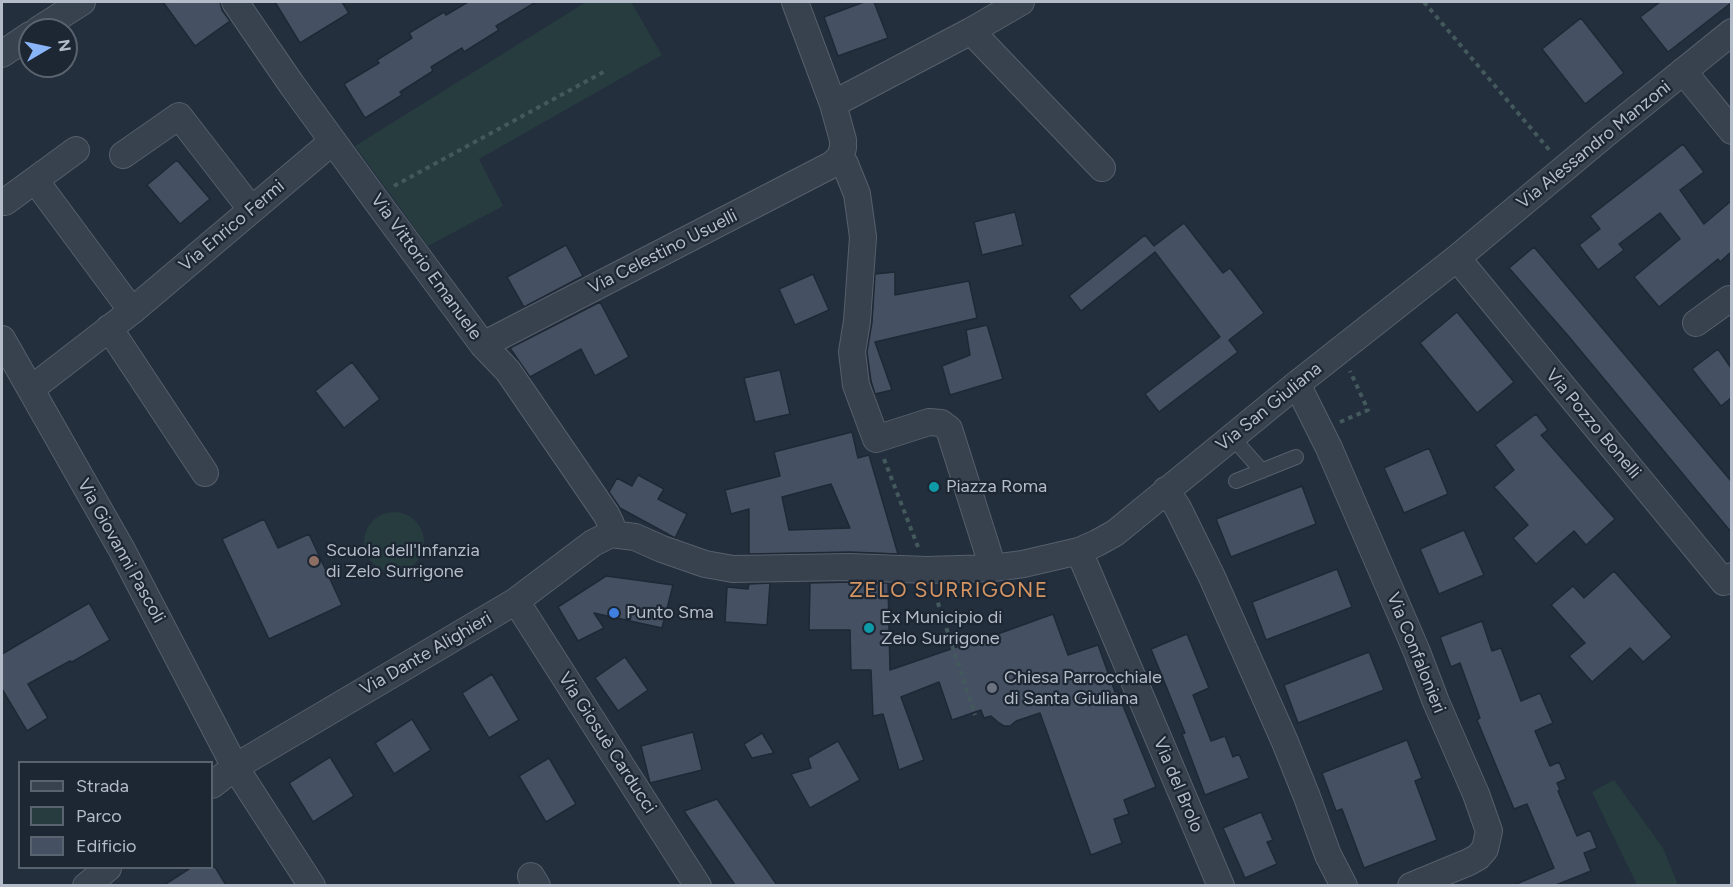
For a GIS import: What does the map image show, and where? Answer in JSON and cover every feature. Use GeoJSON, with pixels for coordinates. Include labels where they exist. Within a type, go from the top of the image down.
{"type":"FeatureCollection","features":[{"type":"Feature","properties":{"kind":"street"},"geometry":{"type":"LineString","coordinates":[[57,18],[82,2]]}},
{"type":"Feature","properties":{"kind":"street","name":"Via Vittorio Emanuele"},"geometry":{"type":"LineString","coordinates":[[235,2],[292,85],[483,345],[508,370],[606,514],[611,534]]}},
{"type":"Feature","properties":{"kind":"street"},"geometry":{"type":"LineString","coordinates":[[795,2],[833,104],[843,140],[840,157],[857,194],[861,215],[863,237],[857,321],[852,352],[856,385],[876,439],[929,422],[941,423],[949,429],[993,568]]}},
{"type":"Feature","properties":{"kind":"street"},"geometry":{"type":"LineString","coordinates":[[833,104],[1021,2]]}},
{"type":"Feature","properties":{"kind":"street"},"geometry":{"type":"LineString","coordinates":[[971,31],[1102,168]]}},
{"type":"Feature","properties":{"kind":"street","name":"Via Alessandro Manzoni"},"geometry":{"type":"LineString","coordinates":[[1456,258],[1731,32]]}},
{"type":"Feature","properties":{"kind":"street"},"geometry":{"type":"LineString","coordinates":[[2,54],[18,43]]}},
{"type":"Feature","properties":{"kind":"street"},"geometry":{"type":"LineString","coordinates":[[1683,71],[1731,131]]}},
{"type":"Feature","properties":{"kind":"street"},"geometry":{"type":"LineString","coordinates":[[123,155],[179,116],[251,209]]}},
{"type":"Feature","properties":{"kind":"street","name":"Via Enrico Fermi"},"geometry":{"type":"LineString","coordinates":[[31,389],[132,311],[333,141]]}},
{"type":"Feature","properties":{"kind":"street"},"geometry":{"type":"LineString","coordinates":[[5,202],[76,150]]}},
{"type":"Feature","properties":{"kind":"street","name":"Via Celestino Usuelli"},"geometry":{"type":"LineString","coordinates":[[483,345],[833,164],[840,157]]}},
{"type":"Feature","properties":{"kind":"street"},"geometry":{"type":"LineString","coordinates":[[35,180],[132,311]]}},
{"type":"Feature","properties":{"kind":"street","name":"Via San Giuliana"},"geometry":{"type":"LineString","coordinates":[[1079,551],[1115,533],[1456,258]]}},
{"type":"Feature","properties":{"kind":"street","name":"Via Pozzo Bonelli"},"geometry":{"type":"LineString","coordinates":[[1456,258],[1724,582],[1731,576]]}},
{"type":"Feature","properties":{"kind":"street"},"geometry":{"type":"LineString","coordinates":[[1696,323],[1730,300]]}},
{"type":"Feature","properties":{"kind":"street"},"geometry":{"type":"LineString","coordinates":[[109,328],[205,472]]}},
{"type":"Feature","properties":{"kind":"street","name":"Via Giovanni Pascoli"},"geometry":{"type":"LineString","coordinates":[[2,339],[122,550],[235,767],[312,885]]}},
{"type":"Feature","properties":{"kind":"street","name":"Via Confalonieri"},"geometry":{"type":"LineString","coordinates":[[1297,384],[1417,652],[1489,831],[1485,849],[1478,857],[1411,885]]}},
{"type":"Feature","properties":{"kind":"street"},"geometry":{"type":"LineString","coordinates":[[1166,490],[1196,543],[1221,598],[1285,742],[1328,855],[1344,885]]}},
{"type":"Feature","properties":{"kind":"street"},"geometry":{"type":"LineString","coordinates":[[611,534],[635,537],[705,564],[733,569],[993,568],[1023,564],[1079,551]]}},
{"type":"Feature","properties":{"kind":"street","name":"Via Dante Alighieri"},"geometry":{"type":"LineString","coordinates":[[213,784],[235,767],[516,601],[593,543],[611,534]]}},
{"type":"Feature","properties":{"kind":"street","name":"Via del Brolo"},"geometry":{"type":"LineString","coordinates":[[1079,551],[1221,885]]}},
{"type":"Feature","properties":{"kind":"street","name":"Via Giosuè Carducci"},"geometry":{"type":"LineString","coordinates":[[516,601],[698,885]]}},
{"type":"Feature","properties":{"kind":"street"},"geometry":{"type":"LineString","coordinates":[[86,885],[106,869]]}},
{"type":"Feature","properties":{"kind":"lane"},"geometry":{"type":"LineString","coordinates":[[1232,437],[1262,471]]}},
{"type":"Feature","properties":{"kind":"lane"},"geometry":{"type":"LineString","coordinates":[[1236,481],[1296,457]]}},
{"type":"Feature","properties":{"kind":"path"},"geometry":{"type":"LineString","coordinates":[[1424,2],[1566,168]]}},
{"type":"Feature","properties":{"kind":"path"},"geometry":{"type":"LineString","coordinates":[[375,199],[387,190],[607,70]]}},
{"type":"Feature","properties":{"kind":"path"},"geometry":{"type":"LineString","coordinates":[[1320,431],[1368,410],[1340,350]]}},
{"type":"Feature","properties":{"kind":"path"},"geometry":{"type":"LineString","coordinates":[[876,439],[927,570],[975,715]]}},
{"type":"Feature","properties":{"kind":"green space"},"geometry":{"type":"Polygon","coordinates":[[[586,2],[631,2],[662,55],[479,159],[503,206],[428,246],[355,146],[586,2]]]}},
{"type":"Feature","properties":{"kind":"green space"},"geometry":{"type":"Polygon","coordinates":[[[394,512],[411,517],[419,525],[424,542],[419,559],[411,567],[394,572],[377,567],[369,559],[364,542],[369,525],[377,517],[394,512]]]}},
{"type":"Feature","properties":{"kind":"green space"},"geometry":{"type":"Polygon","coordinates":[[[1614,780],[1663,848],[1678,885],[1637,885],[1592,792],[1614,780]]]}},
{"type":"Feature","properties":{"kind":"building"},"geometry":{"type":"Polygon","coordinates":[[[163,2],[220,2],[222,10],[230,21],[195,46],[163,2]]]}},
{"type":"Feature","properties":{"kind":"building"},"geometry":{"type":"Polygon","coordinates":[[[275,2],[342,2],[349,13],[300,43],[275,2]]]}},
{"type":"Feature","properties":{"kind":"building"},"geometry":{"type":"Polygon","coordinates":[[[468,2],[536,2],[496,26],[499,30],[464,52],[462,48],[431,67],[433,71],[400,92],[402,95],[365,118],[344,84],[379,63],[377,60],[412,38],[409,33],[444,12],[446,15],[468,2]]]}},
{"type":"Feature","properties":{"kind":"building"},"geometry":{"type":"Polygon","coordinates":[[[864,2],[874,2],[888,38],[838,56],[824,17],[864,2]]]}},
{"type":"Feature","properties":{"kind":"building"},"geometry":{"type":"Polygon","coordinates":[[[1660,2],[1731,3],[1668,52],[1640,17],[1660,2]]]}},
{"type":"Feature","properties":{"kind":"building"},"geometry":{"type":"Polygon","coordinates":[[[1581,18],[1624,73],[1585,104],[1542,49],[1581,18]]]}},
{"type":"Feature","properties":{"kind":"building"},"geometry":{"type":"Polygon","coordinates":[[[1683,144],[1704,172],[1680,190],[1704,224],[1731,201],[1731,252],[1720,262],[1718,259],[1659,307],[1634,277],[1680,239],[1660,213],[1619,244],[1624,250],[1598,270],[1579,245],[1600,229],[1590,216],[1683,144]]]}},
{"type":"Feature","properties":{"kind":"building"},"geometry":{"type":"Polygon","coordinates":[[[177,160],[210,199],[180,224],[147,185],[177,160]]]}},
{"type":"Feature","properties":{"kind":"building"},"geometry":{"type":"Polygon","coordinates":[[[1015,212],[1023,245],[982,255],[974,222],[1015,212]]]}},
{"type":"Feature","properties":{"kind":"building"},"geometry":{"type":"Polygon","coordinates":[[[1184,223],[1223,273],[1230,268],[1264,313],[1229,340],[1238,352],[1159,412],[1145,394],[1220,337],[1155,252],[1081,311],[1069,296],[1145,235],[1154,246],[1184,223]]]}},
{"type":"Feature","properties":{"kind":"building"},"geometry":{"type":"Polygon","coordinates":[[[566,245],[583,276],[524,307],[507,277],[566,245]]]}},
{"type":"Feature","properties":{"kind":"building"},"geometry":{"type":"Polygon","coordinates":[[[1534,247],[1731,481],[1731,532],[1509,268],[1534,247]]]}},
{"type":"Feature","properties":{"kind":"building"},"geometry":{"type":"Polygon","coordinates":[[[895,272],[895,295],[969,281],[977,318],[875,342],[892,390],[875,394],[867,352],[872,322],[875,274],[895,272]]]}},
{"type":"Feature","properties":{"kind":"building"},"geometry":{"type":"Polygon","coordinates":[[[813,274],[829,310],[795,325],[779,289],[813,274]]]}},
{"type":"Feature","properties":{"kind":"building"},"geometry":{"type":"Polygon","coordinates":[[[600,302],[629,357],[595,376],[581,349],[530,377],[510,348],[600,302]]]}},
{"type":"Feature","properties":{"kind":"building"},"geometry":{"type":"Polygon","coordinates":[[[1457,312],[1514,382],[1477,413],[1420,343],[1457,312]]]}},
{"type":"Feature","properties":{"kind":"building"},"geometry":{"type":"Polygon","coordinates":[[[987,325],[1003,379],[950,395],[942,366],[970,355],[966,330],[987,325]]]}},
{"type":"Feature","properties":{"kind":"building"},"geometry":{"type":"Polygon","coordinates":[[[1718,349],[1731,368],[1731,398],[1721,406],[1692,369],[1718,349]]]}},
{"type":"Feature","properties":{"kind":"building"},"geometry":{"type":"Polygon","coordinates":[[[352,362],[380,399],[344,428],[315,391],[352,362]]]}},
{"type":"Feature","properties":{"kind":"building"},"geometry":{"type":"Polygon","coordinates":[[[780,370],[790,414],[755,422],[744,378],[780,370]]]}},
{"type":"Feature","properties":{"kind":"building"},"geometry":{"type":"Polygon","coordinates":[[[1536,414],[1548,430],[1541,435],[1615,519],[1586,545],[1574,531],[1536,564],[1513,538],[1528,525],[1494,487],[1514,470],[1495,445],[1536,414]]]}},
{"type":"Feature","properties":{"kind":"building"},"geometry":{"type":"Polygon","coordinates":[[[852,432],[858,458],[869,455],[898,554],[850,552],[749,554],[749,509],[731,514],[725,490],[780,476],[774,452],[852,432]],[[831,484],[782,497],[789,530],[850,528],[831,484]]]}},
{"type":"Feature","properties":{"kind":"building"},"geometry":{"type":"Polygon","coordinates":[[[1429,448],[1448,494],[1404,513],[1384,468],[1429,448]]]}},
{"type":"Feature","properties":{"kind":"building"},"geometry":{"type":"Polygon","coordinates":[[[638,475],[664,489],[658,499],[687,514],[675,538],[620,508],[609,492],[617,478],[632,486],[638,475]]]}},
{"type":"Feature","properties":{"kind":"building"},"geometry":{"type":"Polygon","coordinates":[[[1302,486],[1316,524],[1231,557],[1216,519],[1302,486]]]}},
{"type":"Feature","properties":{"kind":"building"},"geometry":{"type":"Polygon","coordinates":[[[264,519],[278,548],[309,534],[342,605],[269,639],[222,539],[264,519]]]}},
{"type":"Feature","properties":{"kind":"building"},"geometry":{"type":"Polygon","coordinates":[[[1464,530],[1484,575],[1439,594],[1420,549],[1464,530]]]}},
{"type":"Feature","properties":{"kind":"building"},"geometry":{"type":"Polygon","coordinates":[[[1337,569],[1352,607],[1266,640],[1252,602],[1337,569]]]}},
{"type":"Feature","properties":{"kind":"building"},"geometry":{"type":"Polygon","coordinates":[[[1614,571],[1672,637],[1643,662],[1630,648],[1592,682],[1569,656],[1585,643],[1551,605],[1573,586],[1584,598],[1614,571]]]}},
{"type":"Feature","properties":{"kind":"building","name":"Punto Sma"},"geometry":{"type":"Polygon","coordinates":[[[606,576],[673,585],[662,628],[594,613],[604,628],[578,641],[558,607],[606,576]]]}},
{"type":"Feature","properties":{"kind":"building"},"geometry":{"type":"Polygon","coordinates":[[[770,583],[767,625],[725,622],[727,587],[748,589],[749,584],[770,583]]]}},
{"type":"Feature","properties":{"kind":"building"},"geometry":{"type":"Polygon","coordinates":[[[810,583],[888,583],[890,670],[957,647],[956,645],[994,633],[995,635],[1053,614],[1068,655],[1098,645],[1115,692],[1117,691],[1156,787],[1124,800],[1129,814],[1114,819],[1122,843],[1091,855],[1040,713],[1016,721],[1010,726],[1004,726],[991,716],[984,718],[981,710],[952,720],[939,682],[901,697],[924,760],[899,770],[883,714],[873,716],[871,670],[851,670],[850,630],[809,630],[810,583]]]}},
{"type":"Feature","properties":{"kind":"building"},"geometry":{"type":"Polygon","coordinates":[[[89,603],[110,640],[28,684],[48,718],[27,731],[2,689],[2,654],[89,603]]]}},
{"type":"Feature","properties":{"kind":"building"},"geometry":{"type":"Polygon","coordinates":[[[1482,621],[1492,651],[1501,648],[1521,701],[1540,693],[1553,723],[1535,731],[1550,766],[1559,762],[1566,779],[1557,783],[1560,790],[1558,791],[1577,836],[1590,830],[1597,848],[1584,853],[1591,871],[1556,885],[1514,885],[1554,868],[1527,804],[1514,809],[1477,720],[1480,718],[1460,663],[1451,667],[1440,637],[1482,621]]]}},
{"type":"Feature","properties":{"kind":"building"},"geometry":{"type":"Polygon","coordinates":[[[1187,634],[1209,688],[1193,695],[1211,741],[1225,736],[1233,757],[1239,754],[1249,778],[1205,795],[1182,734],[1185,733],[1151,649],[1187,634]]]}},
{"type":"Feature","properties":{"kind":"building"},"geometry":{"type":"Polygon","coordinates":[[[1369,652],[1384,690],[1298,723],[1284,685],[1369,652]]]}},
{"type":"Feature","properties":{"kind":"building"},"geometry":{"type":"Polygon","coordinates":[[[625,657],[648,690],[618,711],[595,678],[625,657]]]}},
{"type":"Feature","properties":{"kind":"building"},"geometry":{"type":"Polygon","coordinates":[[[492,674],[519,720],[489,738],[462,693],[492,674]]]}},
{"type":"Feature","properties":{"kind":"building"},"geometry":{"type":"Polygon","coordinates":[[[412,719],[431,750],[394,774],[375,743],[412,719]]]}},
{"type":"Feature","properties":{"kind":"building"},"geometry":{"type":"Polygon","coordinates":[[[693,732],[702,770],[650,783],[641,746],[693,732]]]}},
{"type":"Feature","properties":{"kind":"building"},"geometry":{"type":"Polygon","coordinates":[[[762,733],[774,753],[752,758],[744,744],[762,733]]]}},
{"type":"Feature","properties":{"kind":"building"},"geometry":{"type":"Polygon","coordinates":[[[1407,740],[1422,778],[1415,781],[1437,840],[1364,868],[1342,809],[1336,811],[1322,773],[1407,740]]]}},
{"type":"Feature","properties":{"kind":"building"},"geometry":{"type":"Polygon","coordinates":[[[838,741],[860,780],[810,808],[791,774],[811,768],[808,758],[838,741]]]}},
{"type":"Feature","properties":{"kind":"building"},"geometry":{"type":"Polygon","coordinates":[[[330,757],[354,796],[313,822],[289,783],[330,757]]]}},
{"type":"Feature","properties":{"kind":"building"},"geometry":{"type":"Polygon","coordinates":[[[549,758],[576,804],[546,822],[519,776],[549,758]]]}},
{"type":"Feature","properties":{"kind":"building"},"geometry":{"type":"Polygon","coordinates":[[[717,799],[777,885],[735,885],[684,811],[717,799]]]}},
{"type":"Feature","properties":{"kind":"building"},"geometry":{"type":"Polygon","coordinates":[[[1261,812],[1273,840],[1267,842],[1277,864],[1245,878],[1223,828],[1261,812]]]}},
{"type":"Feature","properties":{"kind":"building"},"geometry":{"type":"Polygon","coordinates":[[[215,867],[226,885],[164,885],[189,869],[213,869],[215,867]]]}},
{"type":"Feature","properties":{"kind":"place","name":"Piazza Roma"},"geometry":{"type":"Point","coordinates":[934,487]}},
{"type":"Feature","properties":{"kind":"place","name":"Scuola dell'Infanzia di Zelo Surrigone"},"geometry":{"type":"Point","coordinates":[314,561]}},
{"type":"Feature","properties":{"kind":"place","name":"Punto Sma"},"geometry":{"type":"Point","coordinates":[614,613]}},
{"type":"Feature","properties":{"kind":"place","name":"Ex Municipio di Zelo Surrigone"},"geometry":{"type":"Point","coordinates":[869,628]}},
{"type":"Feature","properties":{"kind":"place","name":"Chiesa Parrocchiale di Santa Giuliana"},"geometry":{"type":"Point","coordinates":[992,688]}},
{"type":"Feature","properties":{"kind":"district","name":"ZELO SURRIGONE"},"geometry":{"type":"Point","coordinates":[949,591]}}]}
